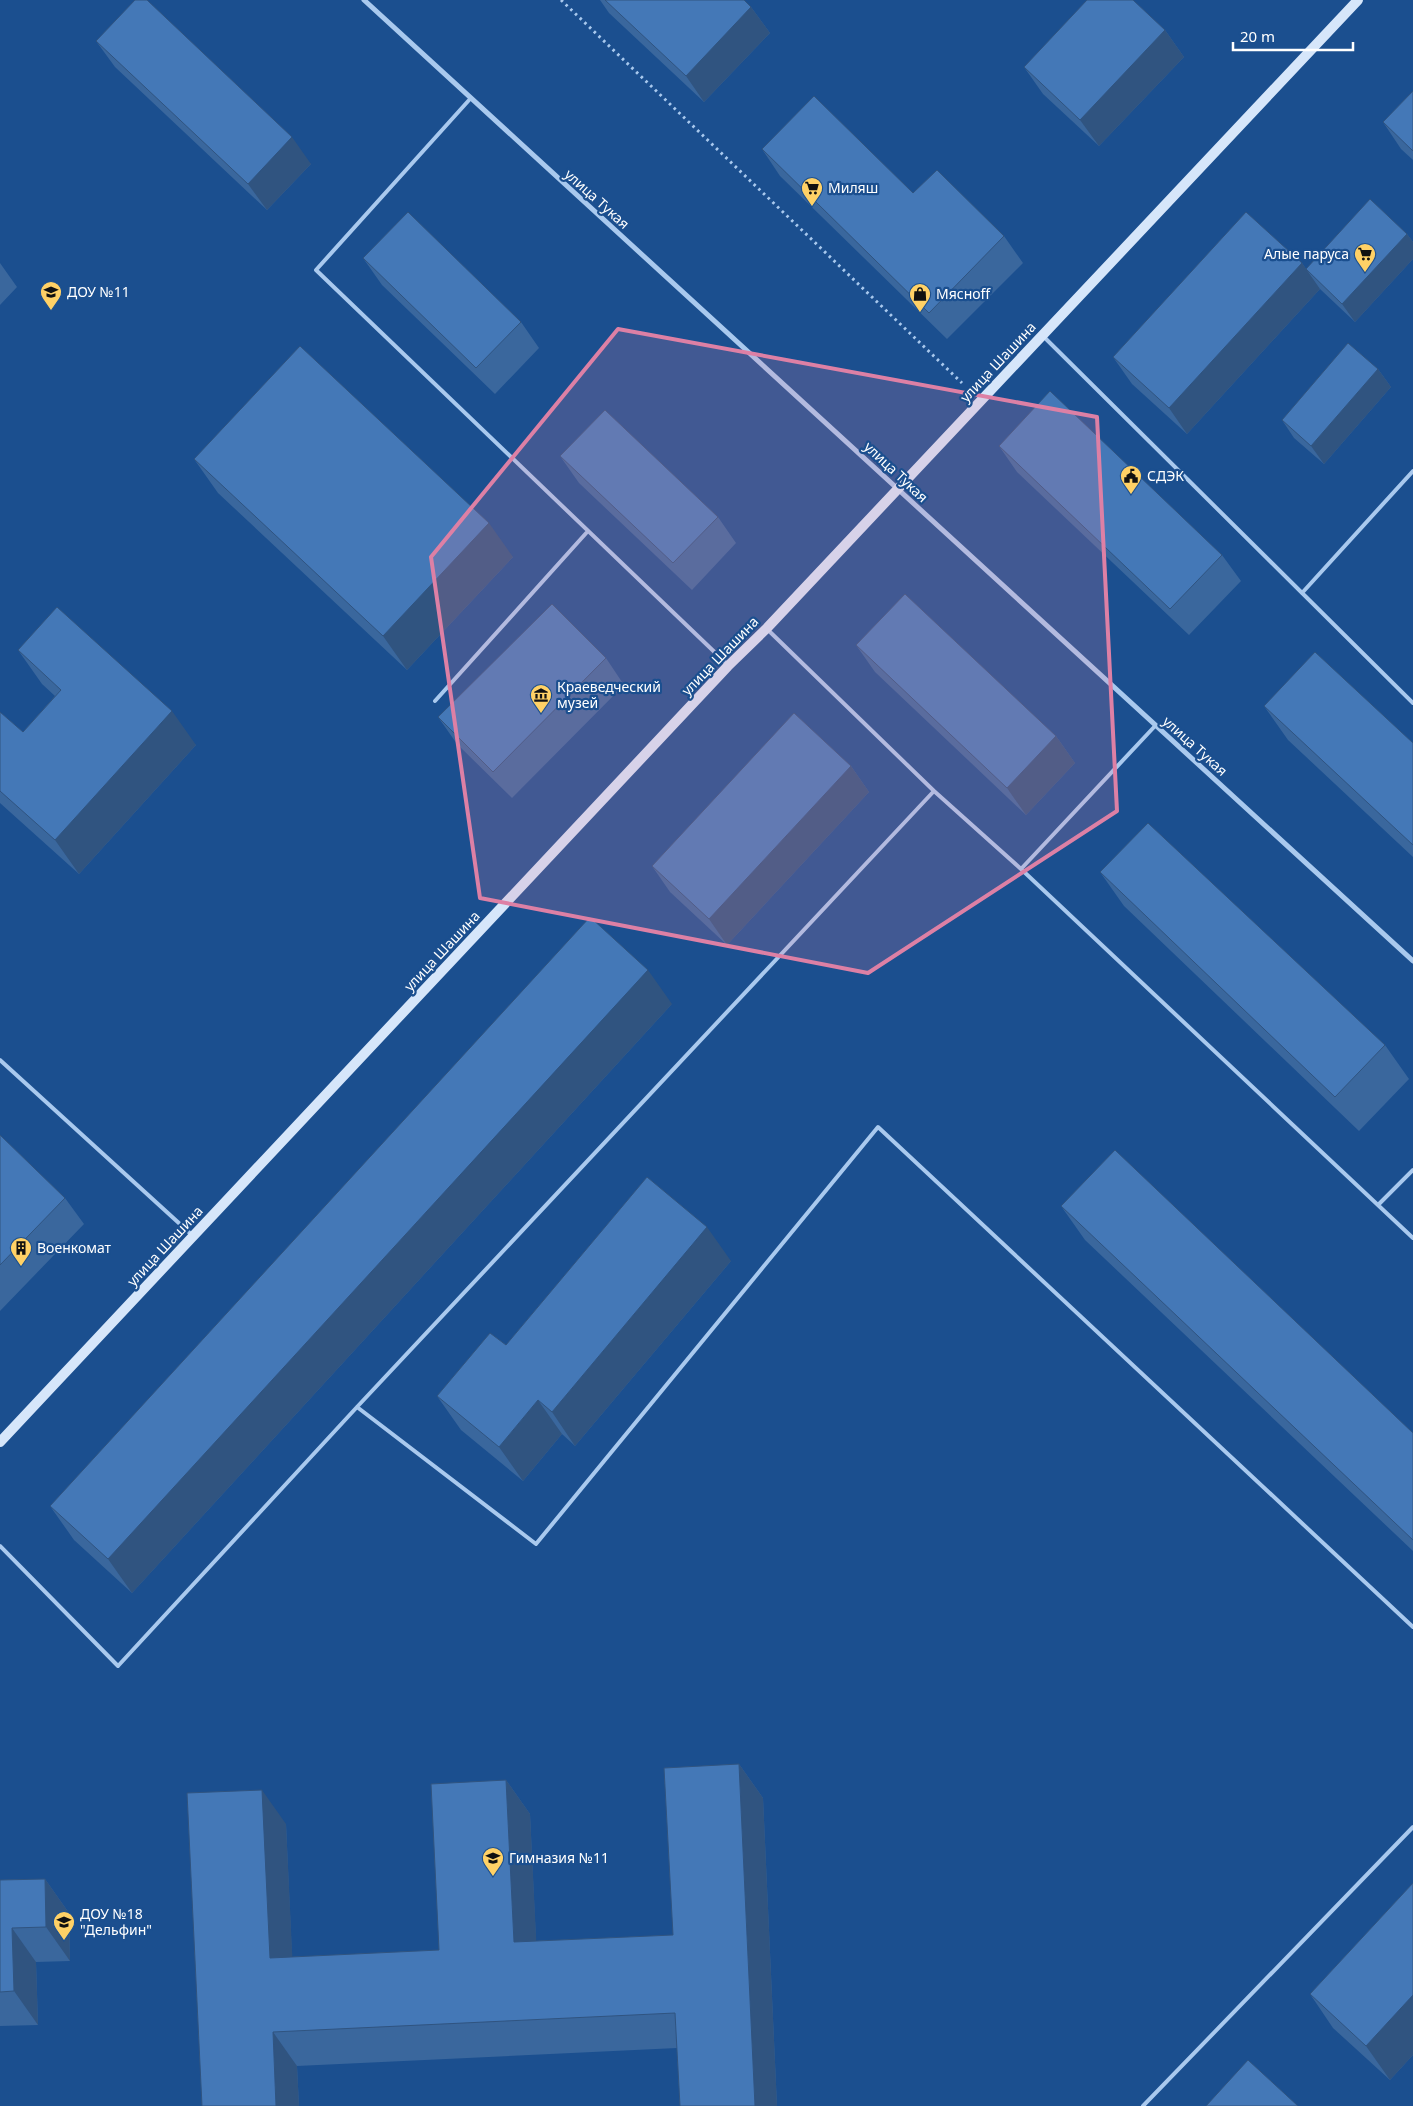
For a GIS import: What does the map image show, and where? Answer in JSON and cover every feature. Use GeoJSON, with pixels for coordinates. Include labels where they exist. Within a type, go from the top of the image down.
{"type":"FeatureCollection","features":[{"type":"Feature","properties":{"kind":"main road","name":"улица Шашина"},"geometry":{"type":"LineString","coordinates":[[0,1442],[728,666],[767,628],[1358,0]]}},
{"type":"Feature","properties":{"kind":"street","name":"улица Тукая"},"geometry":{"type":"LineString","coordinates":[[364,0],[1413,961]]}},
{"type":"Feature","properties":{"kind":"lane"},"geometry":{"type":"LineString","coordinates":[[470,99],[316,270],[728,666]]}},
{"type":"Feature","properties":{"kind":"lane"},"geometry":{"type":"LineString","coordinates":[[1042,335],[1413,703]]}},
{"type":"Feature","properties":{"kind":"lane"},"geometry":{"type":"LineString","coordinates":[[1302,593],[1413,471]]}},
{"type":"Feature","properties":{"kind":"lane"},"geometry":{"type":"LineString","coordinates":[[434,701],[588,531]]}},
{"type":"Feature","properties":{"kind":"lane"},"geometry":{"type":"LineString","coordinates":[[767,628],[934,791],[1021,869],[1413,1238]]}},
{"type":"Feature","properties":{"kind":"lane"},"geometry":{"type":"LineString","coordinates":[[1021,869],[1155,726]]}},
{"type":"Feature","properties":{"kind":"lane"},"geometry":{"type":"LineString","coordinates":[[0,1546],[118,1666],[356,1407],[934,791]]}},
{"type":"Feature","properties":{"kind":"lane"},"geometry":{"type":"LineString","coordinates":[[0,1060],[194,1236]]}},
{"type":"Feature","properties":{"kind":"lane"},"geometry":{"type":"LineString","coordinates":[[356,1407],[536,1544],[878,1127],[1413,1627]]}},
{"type":"Feature","properties":{"kind":"lane"},"geometry":{"type":"LineString","coordinates":[[1378,1205],[1413,1170]]}},
{"type":"Feature","properties":{"kind":"lane"},"geometry":{"type":"LineString","coordinates":[[1143,2106],[1413,1827]]}},
{"type":"Feature","properties":{"kind":"path"},"geometry":{"type":"LineString","coordinates":[[562,0],[981,400]]}},
{"type":"Feature","properties":{"kind":"highlighted area"},"geometry":{"type":"Polygon","coordinates":[[[618,329],[1097,417],[1117,811],[868,973],[480,898],[431,557],[618,329]]]}},
{"type":"Feature","properties":{"kind":"building"},"geometry":{"type":"Polygon","coordinates":[[[135,0],[147,0],[292,137],[248,184],[96,41],[135,0]]]}},
{"type":"Feature","properties":{"kind":"building"},"geometry":{"type":"Polygon","coordinates":[[[605,0],[744,0],[751,7],[686,76],[605,0]]]}},
{"type":"Feature","properties":{"kind":"building"},"geometry":{"type":"Polygon","coordinates":[[[1087,0],[1133,0],[1165,30],[1080,120],[1024,67],[1087,0]]]}},
{"type":"Feature","properties":{"kind":"building"},"geometry":{"type":"Polygon","coordinates":[[[1413,91],[1413,151],[1383,122],[1413,91]]]}},
{"type":"Feature","properties":{"kind":"building"},"geometry":{"type":"Polygon","coordinates":[[[814,96],[913,193],[937,170],[1004,236],[929,313],[762,149],[814,96]]]}},
{"type":"Feature","properties":{"kind":"building"},"geometry":{"type":"Polygon","coordinates":[[[1370,199],[1407,234],[1342,304],[1306,269],[1370,199]]]}},
{"type":"Feature","properties":{"kind":"building"},"geometry":{"type":"Polygon","coordinates":[[[408,212],[521,322],[476,368],[363,258],[408,212]]]}},
{"type":"Feature","properties":{"kind":"building"},"geometry":{"type":"Polygon","coordinates":[[[1246,212],[1302,263],[1169,408],[1113,357],[1246,212]]]}},
{"type":"Feature","properties":{"kind":"building"},"geometry":{"type":"Polygon","coordinates":[[[1348,343],[1378,369],[1311,446],[1282,420],[1348,343]]]}},
{"type":"Feature","properties":{"kind":"building"},"geometry":{"type":"Polygon","coordinates":[[[300,346],[489,523],[383,636],[194,459],[300,346]]]}},
{"type":"Feature","properties":{"kind":"building"},"geometry":{"type":"Polygon","coordinates":[[[1050,391],[1222,555],[1170,609],[999,446],[1050,391]]]}},
{"type":"Feature","properties":{"kind":"building"},"geometry":{"type":"Polygon","coordinates":[[[605,410],[718,517],[673,563],[560,456],[605,410]]]}},
{"type":"Feature","properties":{"kind":"building"},"geometry":{"type":"Polygon","coordinates":[[[905,594],[1056,736],[1007,788],[856,645],[905,594]]]}},
{"type":"Feature","properties":{"kind":"building"},"geometry":{"type":"Polygon","coordinates":[[[552,604],[606,658],[493,772],[438,717],[552,604]]]}},
{"type":"Feature","properties":{"kind":"building"},"geometry":{"type":"Polygon","coordinates":[[[57,607],[172,711],[55,840],[0,791],[0,712],[23,732],[61,690],[18,650],[57,607]]]}},
{"type":"Feature","properties":{"kind":"building"},"geometry":{"type":"Polygon","coordinates":[[[1315,652],[1413,743],[1413,845],[1264,706],[1315,652]]]}},
{"type":"Feature","properties":{"kind":"building"},"geometry":{"type":"Polygon","coordinates":[[[794,713],[851,766],[709,919],[652,866],[794,713]]]}},
{"type":"Feature","properties":{"kind":"building"},"geometry":{"type":"Polygon","coordinates":[[[1148,823],[1385,1045],[1335,1097],[1100,872],[1148,823]]]}},
{"type":"Feature","properties":{"kind":"building"},"geometry":{"type":"Polygon","coordinates":[[[590,917],[648,970],[108,1559],[50,1506],[590,917]]]}},
{"type":"Feature","properties":{"kind":"building"},"geometry":{"type":"Polygon","coordinates":[[[0,1135],[65,1198],[0,1265],[0,1135]]]}},
{"type":"Feature","properties":{"kind":"building"},"geometry":{"type":"Polygon","coordinates":[[[1115,1150],[1413,1433],[1413,1540],[1061,1206],[1115,1150]]]}},
{"type":"Feature","properties":{"kind":"building"},"geometry":{"type":"Polygon","coordinates":[[[647,1177],[707,1227],[552,1412],[538,1400],[499,1447],[437,1396],[490,1333],[506,1345],[647,1177]]]}},
{"type":"Feature","properties":{"kind":"building"},"geometry":{"type":"Polygon","coordinates":[[[739,1764],[755,2106],[680,2106],[675,2013],[273,2032],[276,2106],[202,2106],[187,1793],[262,1790],[270,1958],[439,1950],[431,1784],[506,1780],[514,1942],[673,1935],[664,1768],[739,1764]]]}},
{"type":"Feature","properties":{"kind":"building"},"geometry":{"type":"Polygon","coordinates":[[[45,1879],[46,1927],[12,1928],[14,1991],[0,1992],[0,1880],[45,1879]]]}},
{"type":"Feature","properties":{"kind":"building"},"geometry":{"type":"Polygon","coordinates":[[[1413,1883],[1413,1995],[1366,2046],[1310,1994],[1413,1883]]]}},
{"type":"Feature","properties":{"kind":"building"},"geometry":{"type":"Polygon","coordinates":[[[1248,2060],[1298,2106],[1206,2106],[1248,2060]]]}},
{"type":"Feature","properties":{"kind":"place","name":"Миляш"},"geometry":{"type":"Point","coordinates":[812,207]}},
{"type":"Feature","properties":{"kind":"place","name":"Алые паруса"},"geometry":{"type":"Point","coordinates":[1365,273]}},
{"type":"Feature","properties":{"kind":"place","name":"ДОУ №11"},"geometry":{"type":"Point","coordinates":[51,311]}},
{"type":"Feature","properties":{"kind":"place","name":"Мясноff"},"geometry":{"type":"Point","coordinates":[920,313]}},
{"type":"Feature","properties":{"kind":"place","name":"СДЭК"},"geometry":{"type":"Point","coordinates":[1131,495]}},
{"type":"Feature","properties":{"kind":"place","name":"Краеведческий музей"},"geometry":{"type":"Point","coordinates":[541,714]}},
{"type":"Feature","properties":{"kind":"place","name":"Военкомат"},"geometry":{"type":"Point","coordinates":[21,1267]}},
{"type":"Feature","properties":{"kind":"place","name":"Гимназия №11"},"geometry":{"type":"Point","coordinates":[493,1877]}},
{"type":"Feature","properties":{"kind":"place","name":"ДОУ №18 \"Дельфин\""},"geometry":{"type":"Point","coordinates":[64,1941]}}]}
